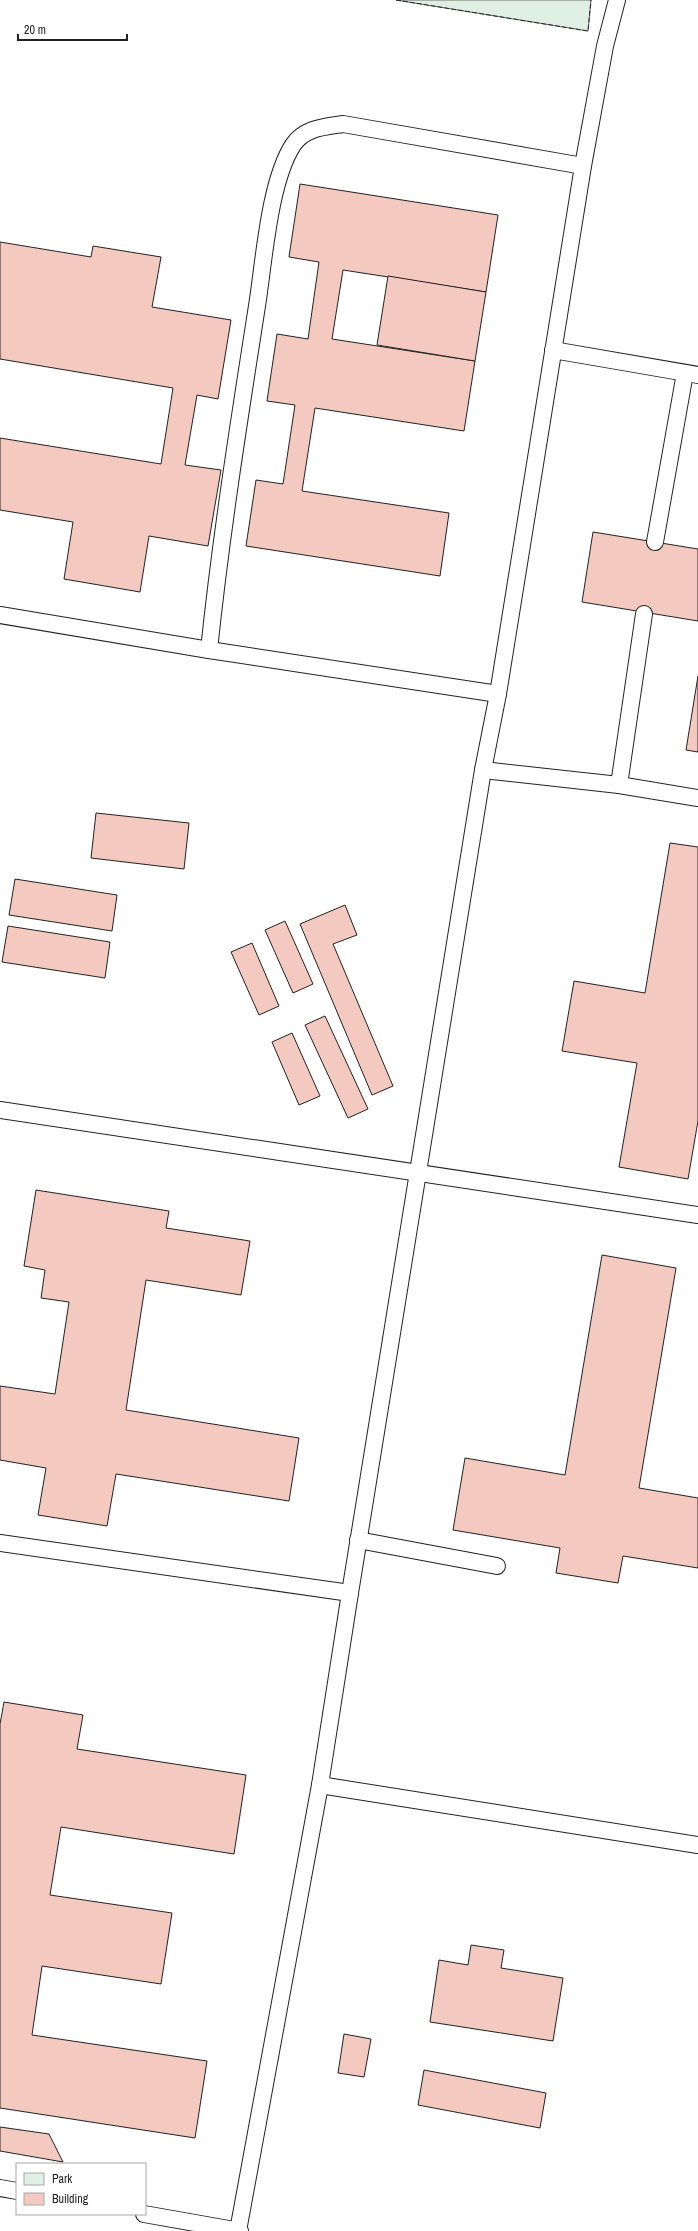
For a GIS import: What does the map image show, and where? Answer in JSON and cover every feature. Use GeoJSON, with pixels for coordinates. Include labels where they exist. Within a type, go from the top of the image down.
{"type":"FeatureCollection","features":[{"type":"Feature","properties":{"kind":"lane"},"geometry":{"type":"LineString","coordinates":[[146,2214],[239,2231],[320,1785],[358,1540],[483,770],[498,694],[583,166],[605,46],[617,0]]}},
{"type":"Feature","properties":{"kind":"lane"},"geometry":{"type":"LineString","coordinates":[[209,650],[220,543],[270,221],[283,161],[294,143],[309,130],[343,124],[583,166]]}},
{"type":"Feature","properties":{"kind":"lane"},"geometry":{"type":"LineString","coordinates":[[553,350],[691,374],[655,542]]}},
{"type":"Feature","properties":{"kind":"lane"},"geometry":{"type":"LineString","coordinates":[[619,785],[644,614]]}},
{"type":"Feature","properties":{"kind":"lane"},"geometry":{"type":"LineString","coordinates":[[0,615],[209,650],[498,694]]}},
{"type":"Feature","properties":{"kind":"lane"},"geometry":{"type":"LineString","coordinates":[[483,770],[619,785],[698,798]]}},
{"type":"Feature","properties":{"kind":"lane"},"geometry":{"type":"LineString","coordinates":[[0,1110],[698,1215]]}},
{"type":"Feature","properties":{"kind":"lane"},"geometry":{"type":"LineString","coordinates":[[358,1540],[497,1566]]}},
{"type":"Feature","properties":{"kind":"lane"},"geometry":{"type":"LineString","coordinates":[[0,1543],[350,1593]]}},
{"type":"Feature","properties":{"kind":"lane"},"geometry":{"type":"LineString","coordinates":[[320,1785],[698,1845]]}},
{"type":"Feature","properties":{"kind":"lane"},"geometry":{"type":"LineString","coordinates":[[0,2188],[16,2191]]}},
{"type":"Feature","properties":{"kind":"green space"},"geometry":{"type":"Polygon","coordinates":[[[396,0],[591,0],[588,31],[396,0]]]}},
{"type":"Feature","properties":{"kind":"building"},"geometry":{"type":"Polygon","coordinates":[[[300,184],[498,215],[486,292],[343,270],[332,339],[475,361],[464,431],[315,408],[302,491],[449,513],[440,576],[246,546],[256,480],[283,484],[295,405],[267,401],[277,334],[308,339],[319,262],[289,257],[300,184]]]}},
{"type":"Feature","properties":{"kind":"building"},"geometry":{"type":"Polygon","coordinates":[[[0,242],[91,257],[93,246],[161,257],[152,307],[231,320],[218,399],[197,395],[185,465],[221,470],[208,546],[149,536],[140,592],[64,579],[73,522],[0,510],[0,438],[161,464],[173,388],[0,359],[0,242]]]}},
{"type":"Feature","properties":{"kind":"building"},"geometry":{"type":"Polygon","coordinates":[[[388,276],[486,292],[475,361],[377,345],[388,276]]]}},
{"type":"Feature","properties":{"kind":"building"},"geometry":{"type":"Polygon","coordinates":[[[593,532],[698,549],[698,621],[582,602],[593,532]]]}},
{"type":"Feature","properties":{"kind":"building"},"geometry":{"type":"Polygon","coordinates":[[[698,676],[698,752],[686,750],[698,676]]]}},
{"type":"Feature","properties":{"kind":"building"},"geometry":{"type":"Polygon","coordinates":[[[96,813],[189,823],[184,869],[91,858],[96,813]]]}},
{"type":"Feature","properties":{"kind":"building"},"geometry":{"type":"Polygon","coordinates":[[[670,843],[698,847],[698,1121],[688,1179],[619,1167],[637,1063],[562,1051],[574,981],[645,993],[670,843]]]}},
{"type":"Feature","properties":{"kind":"building"},"geometry":{"type":"Polygon","coordinates":[[[15,879],[117,895],[112,931],[9,915],[15,879]]]}},
{"type":"Feature","properties":{"kind":"building"},"geometry":{"type":"Polygon","coordinates":[[[345,905],[357,935],[333,944],[393,1086],[372,1095],[300,924],[345,905]]]}},
{"type":"Feature","properties":{"kind":"building"},"geometry":{"type":"Polygon","coordinates":[[[285,921],[313,984],[293,993],[265,930],[285,921]]]}},
{"type":"Feature","properties":{"kind":"building"},"geometry":{"type":"Polygon","coordinates":[[[8,926],[110,942],[105,978],[2,962],[8,926]]]}},
{"type":"Feature","properties":{"kind":"building"},"geometry":{"type":"Polygon","coordinates":[[[252,943],[279,1006],[259,1015],[231,952],[252,943]]]}},
{"type":"Feature","properties":{"kind":"building"},"geometry":{"type":"Polygon","coordinates":[[[325,1016],[368,1109],[348,1118],[305,1025],[325,1016]]]}},
{"type":"Feature","properties":{"kind":"building"},"geometry":{"type":"Polygon","coordinates":[[[292,1033],[320,1096],[299,1105],[272,1042],[292,1033]]]}},
{"type":"Feature","properties":{"kind":"building"},"geometry":{"type":"Polygon","coordinates":[[[36,1190],[169,1211],[166,1228],[250,1241],[241,1295],[146,1280],[126,1410],[299,1438],[289,1501],[116,1474],[107,1526],[38,1515],[46,1468],[0,1460],[0,1386],[55,1394],[69,1302],[41,1298],[45,1270],[24,1266],[36,1190]]]}},
{"type":"Feature","properties":{"kind":"building"},"geometry":{"type":"Polygon","coordinates":[[[602,1255],[676,1268],[639,1488],[698,1498],[698,1568],[623,1556],[618,1583],[556,1573],[560,1548],[453,1530],[465,1458],[565,1475],[602,1255]]]}},
{"type":"Feature","properties":{"kind":"building"},"geometry":{"type":"Polygon","coordinates":[[[4,1702],[83,1715],[77,1749],[246,1775],[234,1854],[61,1827],[50,1895],[172,1913],[161,1984],[42,1966],[32,2035],[207,2061],[195,2138],[0,2108],[0,1724],[4,1702]]]}},
{"type":"Feature","properties":{"kind":"building"},"geometry":{"type":"Polygon","coordinates":[[[471,1945],[504,1950],[501,1968],[563,1978],[553,2041],[430,2022],[439,1960],[468,1965],[471,1945]]]}},
{"type":"Feature","properties":{"kind":"building"},"geometry":{"type":"Polygon","coordinates":[[[344,2034],[371,2039],[364,2077],[338,2073],[344,2034]]]}},
{"type":"Feature","properties":{"kind":"building"},"geometry":{"type":"Polygon","coordinates":[[[424,2070],[546,2093],[540,2128],[418,2105],[424,2070]]]}},
{"type":"Feature","properties":{"kind":"building"},"geometry":{"type":"Polygon","coordinates":[[[0,2127],[49,2134],[63,2162],[0,2151],[0,2127]]]}},
{"type":"Feature","properties":{"kind":"fence"},"geometry":{"type":"LineString","coordinates":[[396,0],[588,31],[591,0]]}}]}
